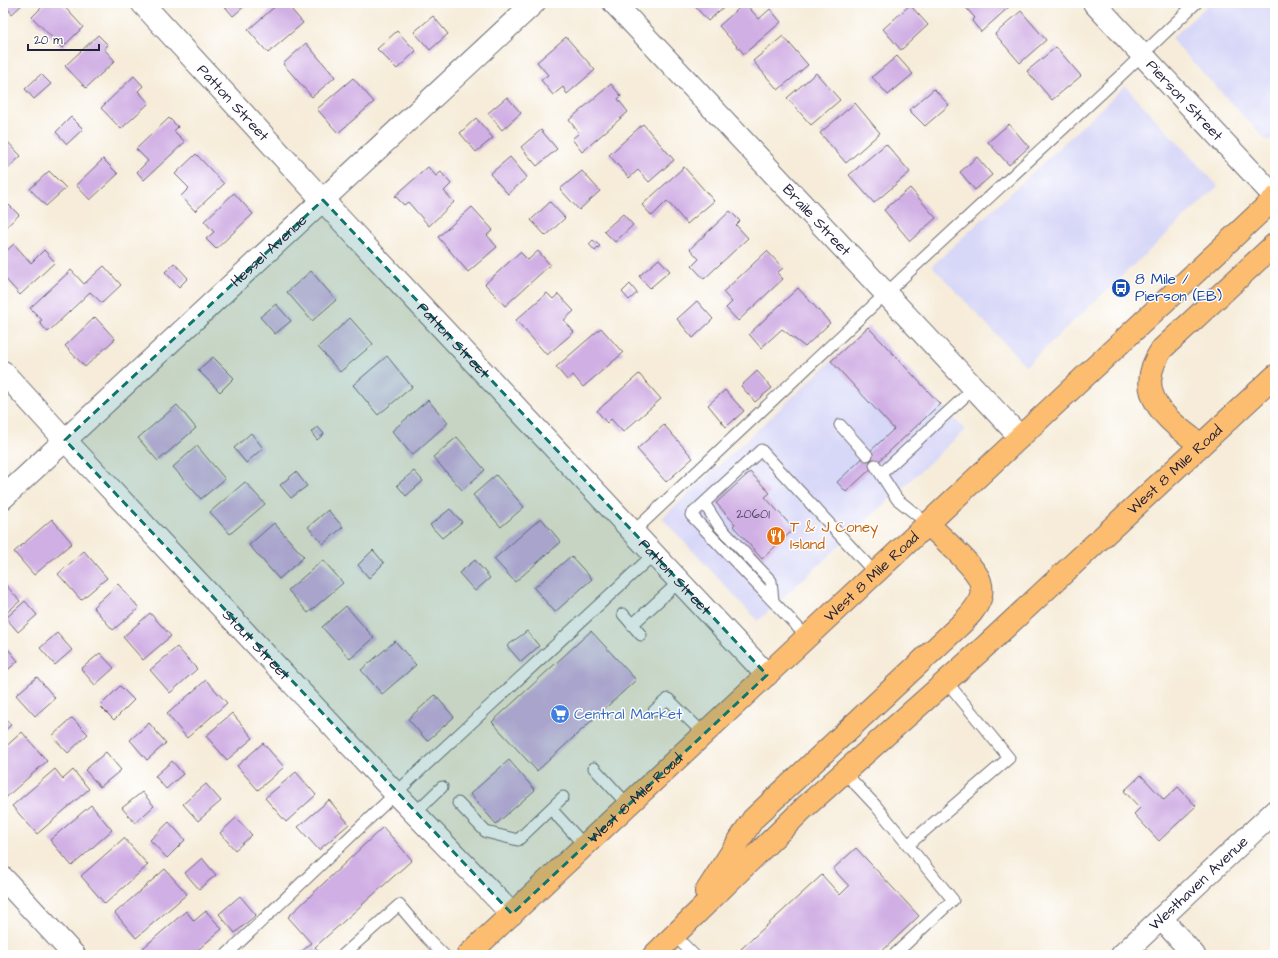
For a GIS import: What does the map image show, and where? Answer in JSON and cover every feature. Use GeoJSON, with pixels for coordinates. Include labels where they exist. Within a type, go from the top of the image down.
{"type":"FeatureCollection","features":[{"type":"Feature","properties":{"kind":"highway","name":"West 8 Mile Road"},"geometry":{"type":"LineString","coordinates":[[468,955],[876,574],[1275,197]]}},
{"type":"Feature","properties":{"kind":"highway"},"geometry":{"type":"LineString","coordinates":[[1202,445],[1179,428],[1159,408],[1151,391],[1150,383],[1150,374],[1155,359],[1162,349],[1275,244]]}},
{"type":"Feature","properties":{"kind":"highway","name":"West 8 Mile Road"},"geometry":{"type":"LineString","coordinates":[[654,955],[805,807],[946,682],[1275,376]]}},
{"type":"Feature","properties":{"kind":"highway"},"geometry":{"type":"LineString","coordinates":[[679,931],[753,819],[955,630],[977,606],[981,589],[980,581],[976,574],[928,524]]}},
{"type":"Feature","properties":{"kind":"street","name":"Patton Street"},"geometry":{"type":"LineString","coordinates":[[142,3],[346,225],[767,675]]}},
{"type":"Feature","properties":{"kind":"street","name":"Hessel Avenue"},"geometry":{"type":"LineString","coordinates":[[3,498],[534,3]]}},
{"type":"Feature","properties":{"kind":"street","name":"Braile Street"},"geometry":{"type":"LineString","coordinates":[[614,3],[1020,437]]}},
{"type":"Feature","properties":{"kind":"street","name":"Pierson Street"},"geometry":{"type":"LineString","coordinates":[[1094,3],[1275,197]]}},
{"type":"Feature","properties":{"kind":"street","name":"Stout Street"},"geometry":{"type":"LineString","coordinates":[[3,372],[396,794],[512,914]]}},
{"type":"Feature","properties":{"kind":"street","name":"Westhaven Avenue"},"geometry":{"type":"LineString","coordinates":[[1122,955],[1275,811]]}},
{"type":"Feature","properties":{"kind":"street"},"geometry":{"type":"LineString","coordinates":[[3,878],[74,955]]}},
{"type":"Feature","properties":{"kind":"street"},"geometry":{"type":"LineString","coordinates":[[1161,918],[1194,955]]}},
{"type":"Feature","properties":{"kind":"lane"},"geometry":{"type":"LineString","coordinates":[[633,532],[1196,3]]}},
{"type":"Feature","properties":{"kind":"lane"},"geometry":{"type":"LineString","coordinates":[[928,524],[897,499],[878,469],[974,388]]}},
{"type":"Feature","properties":{"kind":"lane"},"geometry":{"type":"LineString","coordinates":[[840,425],[867,455]]}},
{"type":"Feature","properties":{"kind":"lane"},"geometry":{"type":"LineString","coordinates":[[807,638],[692,515],[761,450],[876,574]]}},
{"type":"Feature","properties":{"kind":"lane"},"geometry":{"type":"LineString","coordinates":[[704,503],[720,526],[771,581],[773,601]]}},
{"type":"Feature","properties":{"kind":"lane"},"geometry":{"type":"LineString","coordinates":[[226,955],[396,794],[654,554]]}},
{"type":"Feature","properties":{"kind":"lane"},"geometry":{"type":"LineString","coordinates":[[632,625],[679,582]]}},
{"type":"Feature","properties":{"kind":"lane"},"geometry":{"type":"LineString","coordinates":[[622,614],[641,635]]}},
{"type":"Feature","properties":{"kind":"lane"},"geometry":{"type":"LineString","coordinates":[[908,846],[1009,758],[946,682]]}},
{"type":"Feature","properties":{"kind":"lane"},"geometry":{"type":"LineString","coordinates":[[654,711],[666,700],[704,734]]}},
{"type":"Feature","properties":{"kind":"lane"},"geometry":{"type":"LineString","coordinates":[[594,768],[628,805]]}},
{"type":"Feature","properties":{"kind":"lane"},"geometry":{"type":"LineString","coordinates":[[844,772],[876,806],[953,900],[894,955]]}},
{"type":"Feature","properties":{"kind":"lane"},"geometry":{"type":"LineString","coordinates":[[415,813],[442,787]]}},
{"type":"Feature","properties":{"kind":"lane"},"geometry":{"type":"LineString","coordinates":[[458,803],[486,832],[518,840],[563,797]]}},
{"type":"Feature","properties":{"kind":"lane"},"geometry":{"type":"LineString","coordinates":[[551,809],[585,846]]}},
{"type":"Feature","properties":{"kind":"lane"},"geometry":{"type":"LineString","coordinates":[[343,955],[399,905],[427,938],[444,955]]}},
{"type":"Feature","properties":{"kind":"lane"},"geometry":{"type":"LineString","coordinates":[[679,931],[694,955]]}},
{"type":"Feature","properties":{"kind":"highlighted area"},"geometry":{"type":"Polygon","coordinates":[[[323,200],[767,675],[512,914],[65,440],[323,200]]]}},
{"type":"Feature","properties":{"kind":"shaded area"},"geometry":{"type":"Polygon","coordinates":[[[1210,3],[1275,3],[1275,136],[1268,142],[1171,39],[1210,3]]]}},
{"type":"Feature","properties":{"kind":"shaded area"},"geometry":{"type":"Polygon","coordinates":[[[1125,86],[1218,186],[1026,366],[932,266],[1125,86]]]}},
{"type":"Feature","properties":{"kind":"shaded area"},"geometry":{"type":"Polygon","coordinates":[[[869,326],[965,430],[758,621],[662,518],[869,326]]]}},
{"type":"Feature","properties":{"kind":"building"},"geometry":{"type":"Polygon","coordinates":[[[3,3],[24,3],[12,14],[3,3]]]}},
{"type":"Feature","properties":{"kind":"building"},"geometry":{"type":"Polygon","coordinates":[[[46,3],[61,3],[83,27],[62,48],[32,17],[46,3]]]}},
{"type":"Feature","properties":{"kind":"building"},"geometry":{"type":"Polygon","coordinates":[[[222,3],[248,3],[233,16],[222,3]]]}},
{"type":"Feature","properties":{"kind":"building"},"geometry":{"type":"Polygon","coordinates":[[[279,3],[286,3],[303,23],[268,53],[248,30],[279,3]]]}},
{"type":"Feature","properties":{"kind":"building"},"geometry":{"type":"Polygon","coordinates":[[[692,3],[728,3],[708,21],[692,3]]]}},
{"type":"Feature","properties":{"kind":"building"},"geometry":{"type":"Polygon","coordinates":[[[745,3],[759,19],[770,9],[781,22],[744,54],[719,26],[745,3]]]}},
{"type":"Feature","properties":{"kind":"building"},"geometry":{"type":"Polygon","coordinates":[[[962,3],[1006,3],[1009,7],[981,32],[972,21],[975,18],[962,3]]]}},
{"type":"Feature","properties":{"kind":"building"},"geometry":{"type":"Polygon","coordinates":[[[910,5],[928,25],[901,50],[883,29],[910,5]]]}},
{"type":"Feature","properties":{"kind":"building"},"geometry":{"type":"Polygon","coordinates":[[[1021,11],[1046,40],[1020,63],[995,34],[1021,11]]]}},
{"type":"Feature","properties":{"kind":"building"},"geometry":{"type":"Polygon","coordinates":[[[433,16],[448,34],[430,50],[414,32],[433,16]]]}},
{"type":"Feature","properties":{"kind":"building"},"geometry":{"type":"Polygon","coordinates":[[[397,31],[416,51],[397,69],[377,49],[397,31]]]}},
{"type":"Feature","properties":{"kind":"building"},"geometry":{"type":"Polygon","coordinates":[[[98,35],[108,45],[104,49],[115,61],[86,88],[65,66],[98,35]]]}},
{"type":"Feature","properties":{"kind":"building"},"geometry":{"type":"Polygon","coordinates":[[[783,36],[808,65],[778,90],[753,61],[783,36]]]}},
{"type":"Feature","properties":{"kind":"building"},"geometry":{"type":"Polygon","coordinates":[[[566,37],[595,70],[567,94],[563,87],[553,95],[541,80],[548,75],[537,62],[566,37]]]}},
{"type":"Feature","properties":{"kind":"building"},"geometry":{"type":"Polygon","coordinates":[[[306,43],[335,77],[312,97],[283,64],[306,43]]]}},
{"type":"Feature","properties":{"kind":"building"},"geometry":{"type":"Polygon","coordinates":[[[1056,47],[1081,76],[1052,100],[1027,71],[1056,47]]]}},
{"type":"Feature","properties":{"kind":"building"},"geometry":{"type":"Polygon","coordinates":[[[897,56],[913,74],[888,95],[872,77],[897,56]]]}},
{"type":"Feature","properties":{"kind":"building"},"geometry":{"type":"Polygon","coordinates":[[[816,73],[840,100],[811,125],[787,98],[816,73]]]}},
{"type":"Feature","properties":{"kind":"building"},"geometry":{"type":"Polygon","coordinates":[[[41,74],[51,84],[34,99],[25,89],[41,74]]]}},
{"type":"Feature","properties":{"kind":"building"},"geometry":{"type":"Polygon","coordinates":[[[134,76],[143,86],[138,91],[149,103],[121,129],[101,108],[134,76]]]}},
{"type":"Feature","properties":{"kind":"building"},"geometry":{"type":"Polygon","coordinates":[[[353,78],[374,102],[338,133],[317,109],[353,78]]]}},
{"type":"Feature","properties":{"kind":"building"},"geometry":{"type":"Polygon","coordinates":[[[611,84],[621,96],[618,99],[628,112],[582,152],[572,139],[579,133],[569,120],[611,84]]]}},
{"type":"Feature","properties":{"kind":"building"},"geometry":{"type":"Polygon","coordinates":[[[934,89],[949,105],[925,126],[909,110],[934,89]]]}},
{"type":"Feature","properties":{"kind":"building"},"geometry":{"type":"Polygon","coordinates":[[[507,97],[521,113],[502,130],[488,113],[507,97]]]}},
{"type":"Feature","properties":{"kind":"building"},"geometry":{"type":"Polygon","coordinates":[[[855,103],[880,133],[846,163],[820,133],[855,103]]]}},
{"type":"Feature","properties":{"kind":"building"},"geometry":{"type":"Polygon","coordinates":[[[71,117],[83,129],[67,144],[56,132],[71,117]]]}},
{"type":"Feature","properties":{"kind":"building"},"geometry":{"type":"Polygon","coordinates":[[[169,118],[178,127],[174,131],[185,142],[144,180],[137,172],[148,161],[136,149],[169,118]]]}},
{"type":"Feature","properties":{"kind":"building"},"geometry":{"type":"Polygon","coordinates":[[[476,118],[493,138],[476,152],[460,133],[476,118]]]}},
{"type":"Feature","properties":{"kind":"building"},"geometry":{"type":"Polygon","coordinates":[[[643,124],[674,160],[649,182],[638,170],[629,178],[609,155],[643,124]]]}},
{"type":"Feature","properties":{"kind":"building"},"geometry":{"type":"Polygon","coordinates":[[[1009,124],[1029,147],[1009,165],[988,142],[1009,124]]]}},
{"type":"Feature","properties":{"kind":"building"},"geometry":{"type":"Polygon","coordinates":[[[541,130],[557,149],[537,166],[521,147],[541,130]]]}},
{"type":"Feature","properties":{"kind":"building"},"geometry":{"type":"Polygon","coordinates":[[[4,138],[21,156],[3,173],[3,139],[4,138]]]}},
{"type":"Feature","properties":{"kind":"building"},"geometry":{"type":"Polygon","coordinates":[[[886,144],[910,172],[874,203],[849,175],[886,144]]]}},
{"type":"Feature","properties":{"kind":"building"},"geometry":{"type":"Polygon","coordinates":[[[196,154],[224,184],[195,211],[181,196],[189,188],[175,174],[196,154]]]}},
{"type":"Feature","properties":{"kind":"building"},"geometry":{"type":"Polygon","coordinates":[[[510,157],[527,177],[508,194],[490,174],[510,157]]]}},
{"type":"Feature","properties":{"kind":"building"},"geometry":{"type":"Polygon","coordinates":[[[977,157],[992,175],[975,190],[960,172],[977,157]]]}},
{"type":"Feature","properties":{"kind":"building"},"geometry":{"type":"Polygon","coordinates":[[[103,159],[118,174],[90,200],[76,185],[103,159]]]}},
{"type":"Feature","properties":{"kind":"building"},"geometry":{"type":"Polygon","coordinates":[[[428,167],[436,176],[441,172],[451,184],[444,191],[454,202],[429,226],[408,202],[404,205],[395,196],[428,167]]]}},
{"type":"Feature","properties":{"kind":"building"},"geometry":{"type":"Polygon","coordinates":[[[684,167],[714,201],[687,224],[667,201],[652,216],[642,205],[684,167]]]}},
{"type":"Feature","properties":{"kind":"building"},"geometry":{"type":"Polygon","coordinates":[[[49,171],[66,188],[46,206],[30,189],[49,171]]]}},
{"type":"Feature","properties":{"kind":"building"},"geometry":{"type":"Polygon","coordinates":[[[582,171],[600,191],[579,210],[560,189],[582,171]]]}},
{"type":"Feature","properties":{"kind":"building"},"geometry":{"type":"Polygon","coordinates":[[[910,188],[936,218],[910,241],[884,210],[910,188]]]}},
{"type":"Feature","properties":{"kind":"building"},"geometry":{"type":"Polygon","coordinates":[[[234,193],[253,214],[216,249],[206,239],[214,232],[204,221],[234,193]]]}},
{"type":"Feature","properties":{"kind":"building"},"geometry":{"type":"Polygon","coordinates":[[[550,202],[565,218],[546,236],[531,220],[550,202]]]}},
{"type":"Feature","properties":{"kind":"building"},"geometry":{"type":"Polygon","coordinates":[[[9,205],[19,215],[3,230],[3,211],[9,205]]]}},
{"type":"Feature","properties":{"kind":"building"},"geometry":{"type":"Polygon","coordinates":[[[472,207],[493,230],[487,235],[497,247],[468,272],[438,237],[472,207]]]}},
{"type":"Feature","properties":{"kind":"building"},"geometry":{"type":"Polygon","coordinates":[[[730,211],[740,221],[736,225],[748,238],[704,279],[692,266],[699,259],[690,249],[730,211]]]}},
{"type":"Feature","properties":{"kind":"building"},"geometry":{"type":"Polygon","coordinates":[[[623,214],[633,225],[615,242],[604,231],[623,214]]]}},
{"type":"Feature","properties":{"kind":"building"},"geometry":{"type":"Polygon","coordinates":[[[593,240],[600,246],[595,251],[589,244],[593,240]]]}},
{"type":"Feature","properties":{"kind":"building"},"geometry":{"type":"Polygon","coordinates":[[[14,244],[31,263],[44,250],[55,262],[20,295],[3,276],[3,254],[14,244]]]}},
{"type":"Feature","properties":{"kind":"building"},"geometry":{"type":"Polygon","coordinates":[[[538,251],[550,265],[505,306],[485,284],[520,252],[528,260],[538,251]]]}},
{"type":"Feature","properties":{"kind":"building"},"geometry":{"type":"Polygon","coordinates":[[[767,251],[783,268],[777,273],[783,279],[738,321],[726,308],[732,302],[723,292],[767,251]]]}},
{"type":"Feature","properties":{"kind":"building"},"geometry":{"type":"Polygon","coordinates":[[[659,259],[670,271],[650,288],[639,276],[659,259]]]}},
{"type":"Feature","properties":{"kind":"building"},"geometry":{"type":"Polygon","coordinates":[[[174,263],[188,278],[179,287],[165,272],[174,263]]]}},
{"type":"Feature","properties":{"kind":"building"},"geometry":{"type":"Polygon","coordinates":[[[104,266],[121,285],[102,303],[90,292],[48,332],[39,322],[42,320],[30,308],[71,270],[84,284],[104,266]]]}},
{"type":"Feature","properties":{"kind":"building"},"geometry":{"type":"Polygon","coordinates":[[[311,271],[336,300],[312,321],[287,292],[311,271]]]}},
{"type":"Feature","properties":{"kind":"building"},"geometry":{"type":"Polygon","coordinates":[[[630,284],[637,293],[629,300],[622,292],[630,284]]]}},
{"type":"Feature","properties":{"kind":"building"},"geometry":{"type":"Polygon","coordinates":[[[798,288],[830,323],[805,347],[782,329],[761,348],[749,334],[798,288]]]}},
{"type":"Feature","properties":{"kind":"building"},"geometry":{"type":"Polygon","coordinates":[[[547,293],[553,299],[558,294],[574,311],[564,320],[574,332],[547,355],[516,320],[547,293]]]}},
{"type":"Feature","properties":{"kind":"building"},"geometry":{"type":"Polygon","coordinates":[[[697,301],[713,319],[693,338],[677,319],[697,301]]]}},
{"type":"Feature","properties":{"kind":"building"},"geometry":{"type":"Polygon","coordinates":[[[276,304],[291,321],[275,334],[260,317],[276,304]]]}},
{"type":"Feature","properties":{"kind":"building"},"geometry":{"type":"Polygon","coordinates":[[[95,317],[115,339],[85,367],[65,346],[95,317]]]}},
{"type":"Feature","properties":{"kind":"building"},"geometry":{"type":"Polygon","coordinates":[[[350,318],[373,344],[340,372],[318,347],[350,318]]]}},
{"type":"Feature","properties":{"kind":"building"},"geometry":{"type":"Polygon","coordinates":[[[868,327],[940,404],[846,492],[837,482],[894,429],[831,361],[868,327]]]}},
{"type":"Feature","properties":{"kind":"building"},"geometry":{"type":"Polygon","coordinates":[[[601,328],[623,353],[583,387],[573,375],[567,380],[556,367],[601,328]]]}},
{"type":"Feature","properties":{"kind":"building"},"geometry":{"type":"Polygon","coordinates":[[[387,356],[412,387],[378,415],[353,385],[387,356]]]}},
{"type":"Feature","properties":{"kind":"building"},"geometry":{"type":"Polygon","coordinates":[[[213,357],[234,378],[220,392],[198,370],[213,357]]]}},
{"type":"Feature","properties":{"kind":"building"},"geometry":{"type":"Polygon","coordinates":[[[757,371],[772,388],[755,402],[741,386],[757,371]]]}},
{"type":"Feature","properties":{"kind":"building"},"geometry":{"type":"Polygon","coordinates":[[[639,374],[661,399],[623,432],[611,419],[607,423],[597,411],[639,374]]]}},
{"type":"Feature","properties":{"kind":"building"},"geometry":{"type":"Polygon","coordinates":[[[725,390],[744,411],[726,427],[708,405],[725,390]]]}},
{"type":"Feature","properties":{"kind":"building"},"geometry":{"type":"Polygon","coordinates":[[[428,400],[448,423],[412,455],[392,431],[428,400]]]}},
{"type":"Feature","properties":{"kind":"building"},"geometry":{"type":"Polygon","coordinates":[[[177,405],[196,428],[158,461],[138,438],[177,405]]]}},
{"type":"Feature","properties":{"kind":"building"},"geometry":{"type":"Polygon","coordinates":[[[664,425],[693,458],[666,482],[637,449],[664,425]]]}},
{"type":"Feature","properties":{"kind":"building"},"geometry":{"type":"Polygon","coordinates":[[[318,427],[324,434],[317,440],[311,432],[318,427]]]}},
{"type":"Feature","properties":{"kind":"building"},"geometry":{"type":"Polygon","coordinates":[[[251,433],[263,448],[246,463],[234,448],[251,433]]]}},
{"type":"Feature","properties":{"kind":"building"},"geometry":{"type":"Polygon","coordinates":[[[457,437],[485,470],[462,490],[433,457],[457,437]]]}},
{"type":"Feature","properties":{"kind":"building"},"geometry":{"type":"Polygon","coordinates":[[[197,446],[225,479],[201,499],[173,467],[197,446]]]}},
{"type":"Feature","properties":{"kind":"building"},"geometry":{"type":"Polygon","coordinates":[[[414,471],[423,481],[406,496],[397,485],[414,471]]]}},
{"type":"Feature","properties":{"kind":"building"},"geometry":{"type":"Polygon","coordinates":[[[296,472],[307,486],[291,498],[280,485],[296,472]]]}},
{"type":"Feature","properties":{"kind":"building"},"geometry":{"type":"Polygon","coordinates":[[[750,472],[770,493],[765,497],[794,529],[762,559],[733,526],[735,524],[716,503],[750,472]]]}},
{"type":"Feature","properties":{"kind":"building"},"geometry":{"type":"Polygon","coordinates":[[[496,475],[524,507],[501,527],[473,495],[496,475]]]}},
{"type":"Feature","properties":{"kind":"building"},"geometry":{"type":"Polygon","coordinates":[[[245,482],[265,504],[230,534],[210,512],[245,482]]]}},
{"type":"Feature","properties":{"kind":"building"},"geometry":{"type":"Polygon","coordinates":[[[450,509],[462,522],[442,538],[430,525],[450,509]]]}},
{"type":"Feature","properties":{"kind":"building"},"geometry":{"type":"Polygon","coordinates":[[[328,510],[343,527],[323,544],[308,527],[328,510]]]}},
{"type":"Feature","properties":{"kind":"building"},"geometry":{"type":"Polygon","coordinates":[[[541,518],[561,542],[515,582],[494,559],[541,518]]]}},
{"type":"Feature","properties":{"kind":"building"},"geometry":{"type":"Polygon","coordinates":[[[52,519],[72,543],[34,575],[14,552],[52,519]]]}},
{"type":"Feature","properties":{"kind":"building"},"geometry":{"type":"Polygon","coordinates":[[[274,523],[304,557],[279,579],[249,545],[274,523]]]}},
{"type":"Feature","properties":{"kind":"building"},"geometry":{"type":"Polygon","coordinates":[[[373,550],[384,563],[369,578],[358,565],[373,550]]]}},
{"type":"Feature","properties":{"kind":"building"},"geometry":{"type":"Polygon","coordinates":[[[84,551],[107,578],[81,600],[58,574],[84,551]]]}},
{"type":"Feature","properties":{"kind":"building"},"geometry":{"type":"Polygon","coordinates":[[[571,556],[592,579],[555,612],[534,588],[571,556]]]}},
{"type":"Feature","properties":{"kind":"building"},"geometry":{"type":"Polygon","coordinates":[[[323,560],[343,583],[308,613],[288,590],[323,560]]]}},
{"type":"Feature","properties":{"kind":"building"},"geometry":{"type":"Polygon","coordinates":[[[475,560],[490,578],[475,591],[459,573],[475,560]]]}},
{"type":"Feature","properties":{"kind":"building"},"geometry":{"type":"Polygon","coordinates":[[[4,583],[20,601],[4,615],[3,584],[4,583]]]}},
{"type":"Feature","properties":{"kind":"building"},"geometry":{"type":"Polygon","coordinates":[[[118,584],[139,608],[113,630],[93,607],[118,584]]]}},
{"type":"Feature","properties":{"kind":"building"},"geometry":{"type":"Polygon","coordinates":[[[25,601],[37,615],[18,632],[6,618],[25,601]]]}},
{"type":"Feature","properties":{"kind":"building"},"geometry":{"type":"Polygon","coordinates":[[[346,606],[374,638],[350,659],[322,627],[346,606]]]}},
{"type":"Feature","properties":{"kind":"building"},"geometry":{"type":"Polygon","coordinates":[[[150,613],[171,636],[143,660],[123,637],[150,613]]]}},
{"type":"Feature","properties":{"kind":"building"},"geometry":{"type":"Polygon","coordinates":[[[527,631],[539,646],[521,662],[507,646],[527,631]]]}},
{"type":"Feature","properties":{"kind":"building"},"geometry":{"type":"Polygon","coordinates":[[[591,631],[636,680],[537,771],[492,722],[591,631]]]}},
{"type":"Feature","properties":{"kind":"building"},"geometry":{"type":"Polygon","coordinates":[[[57,633],[72,650],[55,665],[40,648],[57,633]]]}},
{"type":"Feature","properties":{"kind":"building"},"geometry":{"type":"Polygon","coordinates":[[[395,641],[416,665],[382,694],[361,670],[395,641]]]}},
{"type":"Feature","properties":{"kind":"building"},"geometry":{"type":"Polygon","coordinates":[[[177,647],[197,669],[170,693],[150,670],[177,647]]]}},
{"type":"Feature","properties":{"kind":"building"},"geometry":{"type":"Polygon","coordinates":[[[8,649],[18,661],[3,674],[3,653],[8,649]]]}},
{"type":"Feature","properties":{"kind":"building"},"geometry":{"type":"Polygon","coordinates":[[[100,653],[114,668],[95,685],[81,669],[100,653]]]}},
{"type":"Feature","properties":{"kind":"building"},"geometry":{"type":"Polygon","coordinates":[[[37,677],[55,698],[35,716],[16,695],[37,677]]]}},
{"type":"Feature","properties":{"kind":"building"},"geometry":{"type":"Polygon","coordinates":[[[206,680],[227,703],[187,738],[167,714],[206,680]]]}},
{"type":"Feature","properties":{"kind":"building"},"geometry":{"type":"Polygon","coordinates":[[[120,686],[134,700],[114,720],[100,706],[120,686]]]}},
{"type":"Feature","properties":{"kind":"building"},"geometry":{"type":"Polygon","coordinates":[[[435,695],[454,717],[427,741],[408,719],[435,695]]]}},
{"type":"Feature","properties":{"kind":"building"},"geometry":{"type":"Polygon","coordinates":[[[232,713],[253,738],[227,760],[206,736],[232,713]]]}},
{"type":"Feature","properties":{"kind":"building"},"geometry":{"type":"Polygon","coordinates":[[[3,715],[11,725],[3,732],[3,715]]]}},
{"type":"Feature","properties":{"kind":"building"},"geometry":{"type":"Polygon","coordinates":[[[72,718],[88,734],[68,753],[52,736],[72,718]]]}},
{"type":"Feature","properties":{"kind":"building"},"geometry":{"type":"Polygon","coordinates":[[[149,723],[166,743],[147,760],[130,740],[149,723]]]}},
{"type":"Feature","properties":{"kind":"building"},"geometry":{"type":"Polygon","coordinates":[[[22,732],[47,761],[3,800],[3,749],[22,732]]]}},
{"type":"Feature","properties":{"kind":"building"},"geometry":{"type":"Polygon","coordinates":[[[263,743],[284,767],[258,790],[237,766],[263,743]]]}},
{"type":"Feature","properties":{"kind":"building"},"geometry":{"type":"Polygon","coordinates":[[[106,752],[121,770],[100,787],[85,770],[106,752]]]}},
{"type":"Feature","properties":{"kind":"building"},"geometry":{"type":"Polygon","coordinates":[[[509,760],[535,790],[496,824],[470,794],[509,760]]]}},
{"type":"Feature","properties":{"kind":"building"},"geometry":{"type":"Polygon","coordinates":[[[172,761],[183,774],[166,789],[155,776],[172,761]]]}},
{"type":"Feature","properties":{"kind":"building"},"geometry":{"type":"Polygon","coordinates":[[[55,769],[63,779],[73,770],[89,789],[37,834],[12,806],[55,769]]]}},
{"type":"Feature","properties":{"kind":"building"},"geometry":{"type":"Polygon","coordinates":[[[296,772],[316,795],[286,822],[265,798],[296,772]]]}},
{"type":"Feature","properties":{"kind":"building"},"geometry":{"type":"Polygon","coordinates":[[[1141,775],[1164,800],[1178,787],[1196,806],[1159,841],[1134,814],[1140,808],[1124,791],[1141,775]]]}},
{"type":"Feature","properties":{"kind":"building"},"geometry":{"type":"Polygon","coordinates":[[[206,784],[221,801],[198,821],[183,804],[206,784]]]}},
{"type":"Feature","properties":{"kind":"building"},"geometry":{"type":"Polygon","coordinates":[[[142,792],[154,806],[135,823],[122,808],[142,792]]]}},
{"type":"Feature","properties":{"kind":"building"},"geometry":{"type":"Polygon","coordinates":[[[329,800],[349,824],[319,850],[298,827],[329,800]]]}},
{"type":"Feature","properties":{"kind":"building"},"geometry":{"type":"Polygon","coordinates":[[[91,805],[112,830],[72,866],[50,840],[91,805]]]}},
{"type":"Feature","properties":{"kind":"building"},"geometry":{"type":"Polygon","coordinates":[[[236,818],[252,835],[235,850],[220,833],[236,818]]]}},
{"type":"Feature","properties":{"kind":"building"},"geometry":{"type":"Polygon","coordinates":[[[169,822],[185,840],[167,858],[150,840],[169,822]]]}},
{"type":"Feature","properties":{"kind":"building"},"geometry":{"type":"Polygon","coordinates":[[[383,827],[412,860],[315,947],[322,955],[298,955],[311,943],[288,917],[383,827]]]}},
{"type":"Feature","properties":{"kind":"building"},"geometry":{"type":"Polygon","coordinates":[[[124,838],[148,865],[105,904],[81,876],[124,838]]]}},
{"type":"Feature","properties":{"kind":"building"},"geometry":{"type":"Polygon","coordinates":[[[856,848],[919,916],[878,955],[746,955],[741,949],[822,875],[840,895],[849,886],[833,869],[856,848]]]}},
{"type":"Feature","properties":{"kind":"building"},"geometry":{"type":"Polygon","coordinates":[[[202,858],[216,875],[199,889],[185,873],[202,858]]]}},
{"type":"Feature","properties":{"kind":"building"},"geometry":{"type":"Polygon","coordinates":[[[165,869],[187,894],[136,938],[115,913],[165,869]]]}},
{"type":"Feature","properties":{"kind":"building"},"geometry":{"type":"Polygon","coordinates":[[[240,896],[256,915],[235,933],[219,914],[240,896]]]}},
{"type":"Feature","properties":{"kind":"building"},"geometry":{"type":"Polygon","coordinates":[[[186,911],[194,921],[206,911],[222,929],[192,955],[149,955],[143,948],[186,911]]]}},
{"type":"Feature","properties":{"kind":"place","name":"8 Mile / Pierson (EB)"},"geometry":{"type":"Point","coordinates":[1121,288]}},
{"type":"Feature","properties":{"kind":"place","name":"T & J Coney Island"},"geometry":{"type":"Point","coordinates":[776,536]}},
{"type":"Feature","properties":{"kind":"place","name":"Central Market"},"geometry":{"type":"Point","coordinates":[560,714]}}]}
